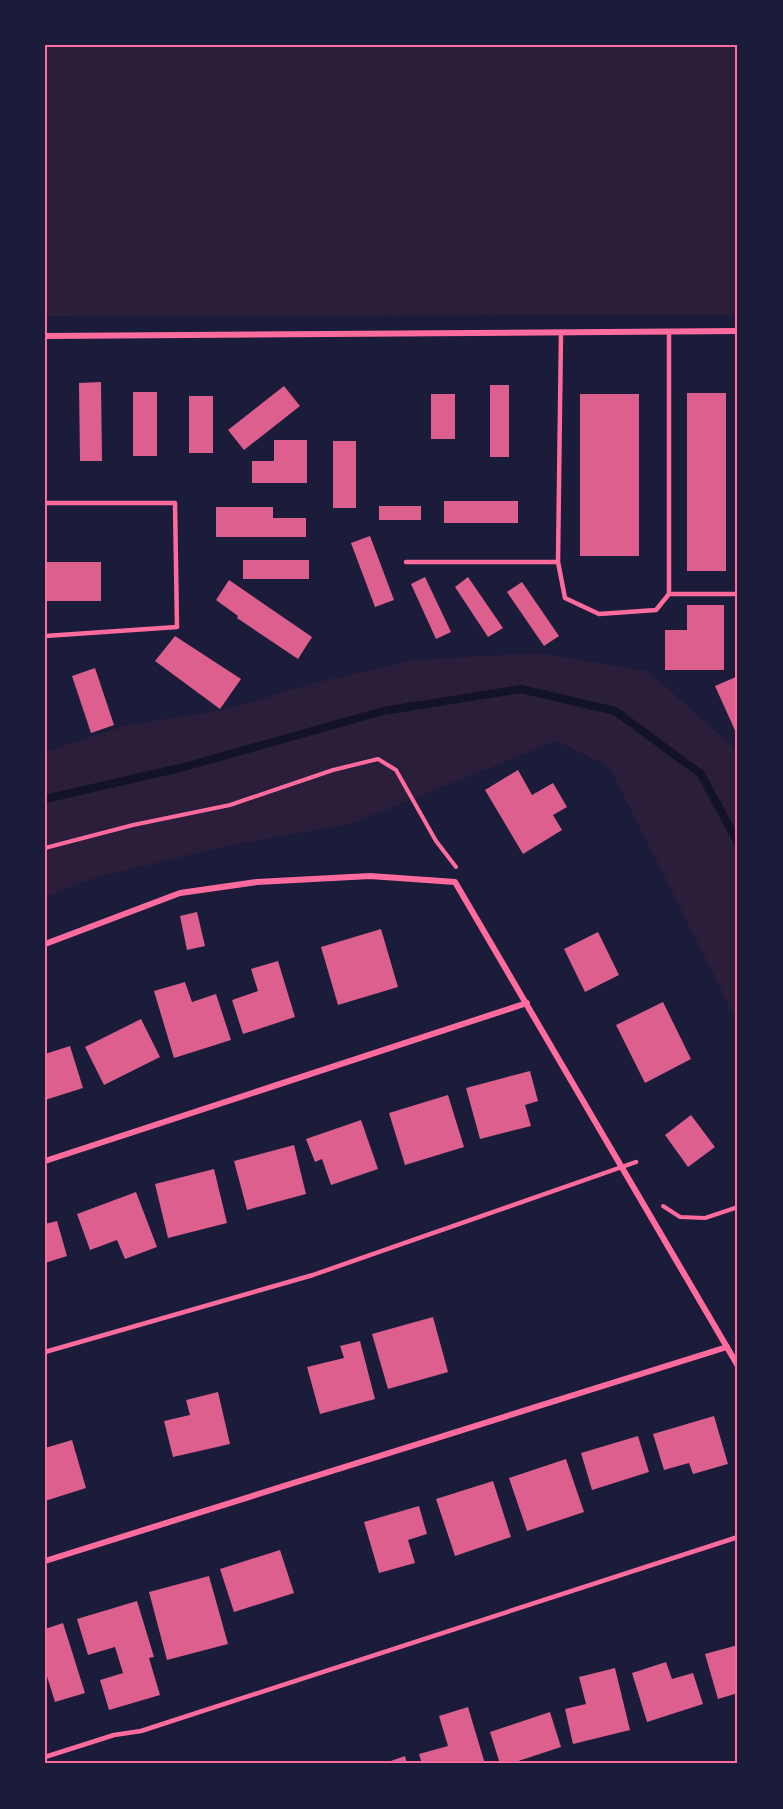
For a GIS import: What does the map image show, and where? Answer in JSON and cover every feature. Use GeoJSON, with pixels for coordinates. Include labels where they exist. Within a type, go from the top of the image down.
{"type":"FeatureCollection","features":[{"type":"Feature","properties":{"kind":"street"},"geometry":{"type":"LineString","coordinates":[[45,336],[738,331]]}},
{"type":"Feature","properties":{"kind":"street"},"geometry":{"type":"LineString","coordinates":[[45,944],[180,894],[257,882],[369,876],[455,882],[738,1366]]}},
{"type":"Feature","properties":{"kind":"street"},"geometry":{"type":"LineString","coordinates":[[45,1161],[527,1003]]}},
{"type":"Feature","properties":{"kind":"street"},"geometry":{"type":"LineString","coordinates":[[45,1561],[727,1347]]}},
{"type":"Feature","properties":{"kind":"lane"},"geometry":{"type":"LineString","coordinates":[[561,332],[558,562],[565,598],[599,614],[656,610],[669,594],[669,332]]}},
{"type":"Feature","properties":{"kind":"lane"},"geometry":{"type":"LineString","coordinates":[[45,503],[174,503],[177,627],[45,636]]}},
{"type":"Feature","properties":{"kind":"lane"},"geometry":{"type":"LineString","coordinates":[[406,562],[558,562]]}},
{"type":"Feature","properties":{"kind":"lane"},"geometry":{"type":"LineString","coordinates":[[669,594],[738,594]]}},
{"type":"Feature","properties":{"kind":"lane"},"geometry":{"type":"LineString","coordinates":[[45,1352],[313,1275],[636,1162]]}},
{"type":"Feature","properties":{"kind":"lane"},"geometry":{"type":"LineString","coordinates":[[45,1757],[114,1735],[141,1731],[738,1537]]}},
{"type":"Feature","properties":{"kind":"path"},"geometry":{"type":"LineString","coordinates":[[45,848],[133,825],[230,806],[333,770],[378,759],[396,770],[436,841],[458,868]]}},
{"type":"Feature","properties":{"kind":"path"},"geometry":{"type":"LineString","coordinates":[[661,1204],[680,1217],[705,1218],[738,1207]]}},
{"type":"Feature","properties":{"kind":"shaded area"},"geometry":{"type":"Polygon","coordinates":[[[50,45],[738,45],[738,315],[45,316],[45,48],[50,45]]]}},
{"type":"Feature","properties":{"kind":"shaded area"},"geometry":{"type":"Polygon","coordinates":[[[539,653],[648,671],[738,751],[738,1023],[609,766],[556,741],[351,824],[226,846],[95,878],[45,897],[45,752],[127,725],[223,710],[314,683],[414,660],[539,653]]]}},
{"type":"Feature","properties":{"kind":"building"},"geometry":{"type":"Polygon","coordinates":[[[101,382],[102,461],[80,461],[79,383],[101,382]]]}},
{"type":"Feature","properties":{"kind":"building"},"geometry":{"type":"Polygon","coordinates":[[[490,385],[509,385],[509,457],[490,457],[490,385]]]}},
{"type":"Feature","properties":{"kind":"building"},"geometry":{"type":"Polygon","coordinates":[[[284,386],[300,406],[244,450],[228,430],[284,386]]]}},
{"type":"Feature","properties":{"kind":"building"},"geometry":{"type":"Polygon","coordinates":[[[133,392],[157,392],[157,456],[133,456],[133,392]]]}},
{"type":"Feature","properties":{"kind":"building"},"geometry":{"type":"Polygon","coordinates":[[[687,393],[726,393],[726,571],[687,571],[687,393]]]}},
{"type":"Feature","properties":{"kind":"building"},"geometry":{"type":"Polygon","coordinates":[[[431,394],[455,394],[455,439],[431,439],[431,394]]]}},
{"type":"Feature","properties":{"kind":"building"},"geometry":{"type":"Polygon","coordinates":[[[580,394],[639,394],[639,556],[580,556],[580,394]]]}},
{"type":"Feature","properties":{"kind":"building"},"geometry":{"type":"Polygon","coordinates":[[[189,396],[213,396],[213,453],[189,453],[189,396]]]}},
{"type":"Feature","properties":{"kind":"building"},"geometry":{"type":"Polygon","coordinates":[[[274,440],[307,440],[307,483],[252,483],[252,461],[274,461],[274,440]]]}},
{"type":"Feature","properties":{"kind":"building"},"geometry":{"type":"Polygon","coordinates":[[[333,441],[356,441],[356,508],[333,508],[333,441]]]}},
{"type":"Feature","properties":{"kind":"building"},"geometry":{"type":"Polygon","coordinates":[[[444,501],[518,501],[518,523],[444,523],[444,501]]]}},
{"type":"Feature","properties":{"kind":"building"},"geometry":{"type":"Polygon","coordinates":[[[379,506],[421,506],[421,520],[379,520],[379,506]]]}},
{"type":"Feature","properties":{"kind":"building"},"geometry":{"type":"Polygon","coordinates":[[[216,507],[273,507],[273,518],[306,518],[306,537],[216,537],[216,507]]]}},
{"type":"Feature","properties":{"kind":"building"},"geometry":{"type":"Polygon","coordinates":[[[370,536],[394,600],[375,607],[351,543],[370,536]]]}},
{"type":"Feature","properties":{"kind":"building"},"geometry":{"type":"Polygon","coordinates":[[[243,560],[309,560],[309,579],[243,579],[243,560]]]}},
{"type":"Feature","properties":{"kind":"building"},"geometry":{"type":"Polygon","coordinates":[[[45,562],[101,562],[101,601],[45,601],[45,562]]]}},
{"type":"Feature","properties":{"kind":"building"},"geometry":{"type":"Polygon","coordinates":[[[425,577],[451,632],[436,639],[411,584],[425,577]]]}},
{"type":"Feature","properties":{"kind":"building"},"geometry":{"type":"Polygon","coordinates":[[[468,577],[503,628],[488,637],[455,587],[468,577]]]}},
{"type":"Feature","properties":{"kind":"building"},"geometry":{"type":"Polygon","coordinates":[[[229,580],[312,637],[298,659],[237,618],[238,616],[216,600],[229,580]]]}},
{"type":"Feature","properties":{"kind":"building"},"geometry":{"type":"Polygon","coordinates":[[[522,582],[559,636],[544,646],[507,592],[522,582]]]}},
{"type":"Feature","properties":{"kind":"building"},"geometry":{"type":"Polygon","coordinates":[[[687,605],[724,605],[724,670],[665,670],[665,630],[687,630],[687,605]]]}},
{"type":"Feature","properties":{"kind":"building"},"geometry":{"type":"Polygon","coordinates":[[[175,636],[241,679],[220,709],[155,661],[175,636]]]}},
{"type":"Feature","properties":{"kind":"building"},"geometry":{"type":"Polygon","coordinates":[[[95,668],[114,725],[91,733],[72,676],[95,668]]]}},
{"type":"Feature","properties":{"kind":"building"},"geometry":{"type":"Polygon","coordinates":[[[738,676],[738,737],[715,686],[738,676]]]}},
{"type":"Feature","properties":{"kind":"building"},"geometry":{"type":"Polygon","coordinates":[[[518,770],[532,795],[553,783],[567,807],[553,815],[562,830],[523,854],[485,790],[518,770]]]}},
{"type":"Feature","properties":{"kind":"building"},"geometry":{"type":"Polygon","coordinates":[[[197,912],[205,946],[187,950],[180,916],[197,912]]]}},
{"type":"Feature","properties":{"kind":"building"},"geometry":{"type":"Polygon","coordinates":[[[381,929],[398,987],[338,1005],[321,947],[381,929]]]}},
{"type":"Feature","properties":{"kind":"building"},"geometry":{"type":"Polygon","coordinates":[[[598,932],[619,975],[585,992],[564,949],[598,932]]]}},
{"type":"Feature","properties":{"kind":"building"},"geometry":{"type":"Polygon","coordinates":[[[278,961],[295,1017],[243,1034],[232,1000],[258,991],[251,969],[278,961]]]}},
{"type":"Feature","properties":{"kind":"building"},"geometry":{"type":"Polygon","coordinates":[[[185,982],[192,1002],[216,994],[231,1040],[174,1058],[154,991],[185,982]]]}},
{"type":"Feature","properties":{"kind":"building"},"geometry":{"type":"Polygon","coordinates":[[[663,1002],[691,1059],[645,1083],[616,1025],[663,1002]]]}},
{"type":"Feature","properties":{"kind":"building"},"geometry":{"type":"Polygon","coordinates":[[[141,1019],[160,1057],[104,1085],[85,1047],[141,1019]]]}},
{"type":"Feature","properties":{"kind":"building"},"geometry":{"type":"Polygon","coordinates":[[[70,1046],[83,1088],[45,1100],[45,1054],[70,1046]]]}},
{"type":"Feature","properties":{"kind":"building"},"geometry":{"type":"Polygon","coordinates":[[[530,1071],[538,1101],[525,1105],[531,1126],[480,1139],[466,1088],[530,1071]]]}},
{"type":"Feature","properties":{"kind":"building"},"geometry":{"type":"Polygon","coordinates":[[[448,1095],[464,1147],[405,1165],[389,1113],[448,1095]]]}},
{"type":"Feature","properties":{"kind":"building"},"geometry":{"type":"Polygon","coordinates":[[[691,1115],[715,1147],[688,1167],[665,1135],[691,1115]]]}},
{"type":"Feature","properties":{"kind":"building"},"geometry":{"type":"Polygon","coordinates":[[[361,1120],[378,1169],[331,1185],[322,1159],[315,1162],[306,1139],[361,1120]]]}},
{"type":"Feature","properties":{"kind":"building"},"geometry":{"type":"Polygon","coordinates":[[[294,1145],[306,1194],[247,1210],[234,1161],[294,1145]]]}},
{"type":"Feature","properties":{"kind":"building"},"geometry":{"type":"Polygon","coordinates":[[[214,1169],[227,1223],[168,1238],[155,1184],[214,1169]]]}},
{"type":"Feature","properties":{"kind":"building"},"geometry":{"type":"Polygon","coordinates":[[[136,1192],[157,1247],[125,1259],[117,1240],[90,1250],[77,1214],[136,1192]]]}},
{"type":"Feature","properties":{"kind":"building"},"geometry":{"type":"Polygon","coordinates":[[[57,1221],[67,1256],[45,1263],[45,1224],[57,1221]]]}},
{"type":"Feature","properties":{"kind":"building"},"geometry":{"type":"Polygon","coordinates":[[[433,1317],[448,1372],[388,1389],[372,1334],[433,1317]]]}},
{"type":"Feature","properties":{"kind":"building"},"geometry":{"type":"Polygon","coordinates":[[[360,1341],[375,1399],[320,1414],[307,1367],[344,1358],[340,1346],[360,1341]]]}},
{"type":"Feature","properties":{"kind":"building"},"geometry":{"type":"Polygon","coordinates":[[[218,1392],[230,1444],[173,1457],[164,1421],[190,1415],[186,1400],[218,1392]]]}},
{"type":"Feature","properties":{"kind":"building"},"geometry":{"type":"Polygon","coordinates":[[[714,1416],[728,1464],[693,1474],[689,1463],[664,1470],[653,1434],[714,1416]]]}},
{"type":"Feature","properties":{"kind":"building"},"geometry":{"type":"Polygon","coordinates":[[[638,1436],[649,1472],[592,1490],[581,1453],[638,1436]]]}},
{"type":"Feature","properties":{"kind":"building"},"geometry":{"type":"Polygon","coordinates":[[[72,1440],[86,1488],[45,1501],[45,1448],[72,1440]]]}},
{"type":"Feature","properties":{"kind":"building"},"geometry":{"type":"Polygon","coordinates":[[[566,1459],[584,1512],[527,1531],[509,1478],[566,1459]]]}},
{"type":"Feature","properties":{"kind":"building"},"geometry":{"type":"Polygon","coordinates":[[[493,1481],[511,1537],[455,1556],[436,1499],[493,1481]]]}},
{"type":"Feature","properties":{"kind":"building"},"geometry":{"type":"Polygon","coordinates":[[[419,1506],[427,1534],[408,1540],[415,1563],[379,1573],[364,1522],[419,1506]]]}},
{"type":"Feature","properties":{"kind":"building"},"geometry":{"type":"Polygon","coordinates":[[[280,1550],[294,1593],[234,1612],[220,1569],[280,1550]]]}},
{"type":"Feature","properties":{"kind":"building"},"geometry":{"type":"Polygon","coordinates":[[[209,1576],[228,1644],[167,1660],[149,1592],[209,1576]]]}},
{"type":"Feature","properties":{"kind":"building"},"geometry":{"type":"Polygon","coordinates":[[[137,1601],[154,1657],[149,1658],[160,1695],[109,1710],[100,1680],[123,1673],[115,1647],[88,1655],[77,1619],[137,1601]]]}},
{"type":"Feature","properties":{"kind":"building"},"geometry":{"type":"Polygon","coordinates":[[[63,1623],[85,1693],[55,1702],[45,1670],[45,1629],[63,1623]]]}},
{"type":"Feature","properties":{"kind":"building"},"geometry":{"type":"Polygon","coordinates":[[[738,1645],[738,1693],[718,1699],[705,1654],[738,1645]]]}},
{"type":"Feature","properties":{"kind":"building"},"geometry":{"type":"Polygon","coordinates":[[[666,1662],[672,1679],[693,1673],[703,1704],[647,1722],[632,1673],[666,1662]]]}},
{"type":"Feature","properties":{"kind":"building"},"geometry":{"type":"Polygon","coordinates":[[[615,1668],[630,1730],[573,1744],[565,1709],[586,1704],[579,1677],[615,1668]]]}},
{"type":"Feature","properties":{"kind":"building"},"geometry":{"type":"Polygon","coordinates":[[[468,1707],[485,1764],[422,1764],[419,1754],[448,1746],[439,1716],[468,1707]]]}},
{"type":"Feature","properties":{"kind":"building"},"geometry":{"type":"Polygon","coordinates":[[[550,1712],[561,1747],[509,1764],[500,1764],[490,1732],[550,1712]]]}},
{"type":"Feature","properties":{"kind":"building"},"geometry":{"type":"Polygon","coordinates":[[[405,1756],[407,1764],[382,1764],[405,1756]]]}},
{"type":"Feature","properties":{"kind":"waterway"},"geometry":{"type":"LineString","coordinates":[[45,799],[184,767],[383,711],[521,689],[615,711],[701,774],[738,843]]}}]}
